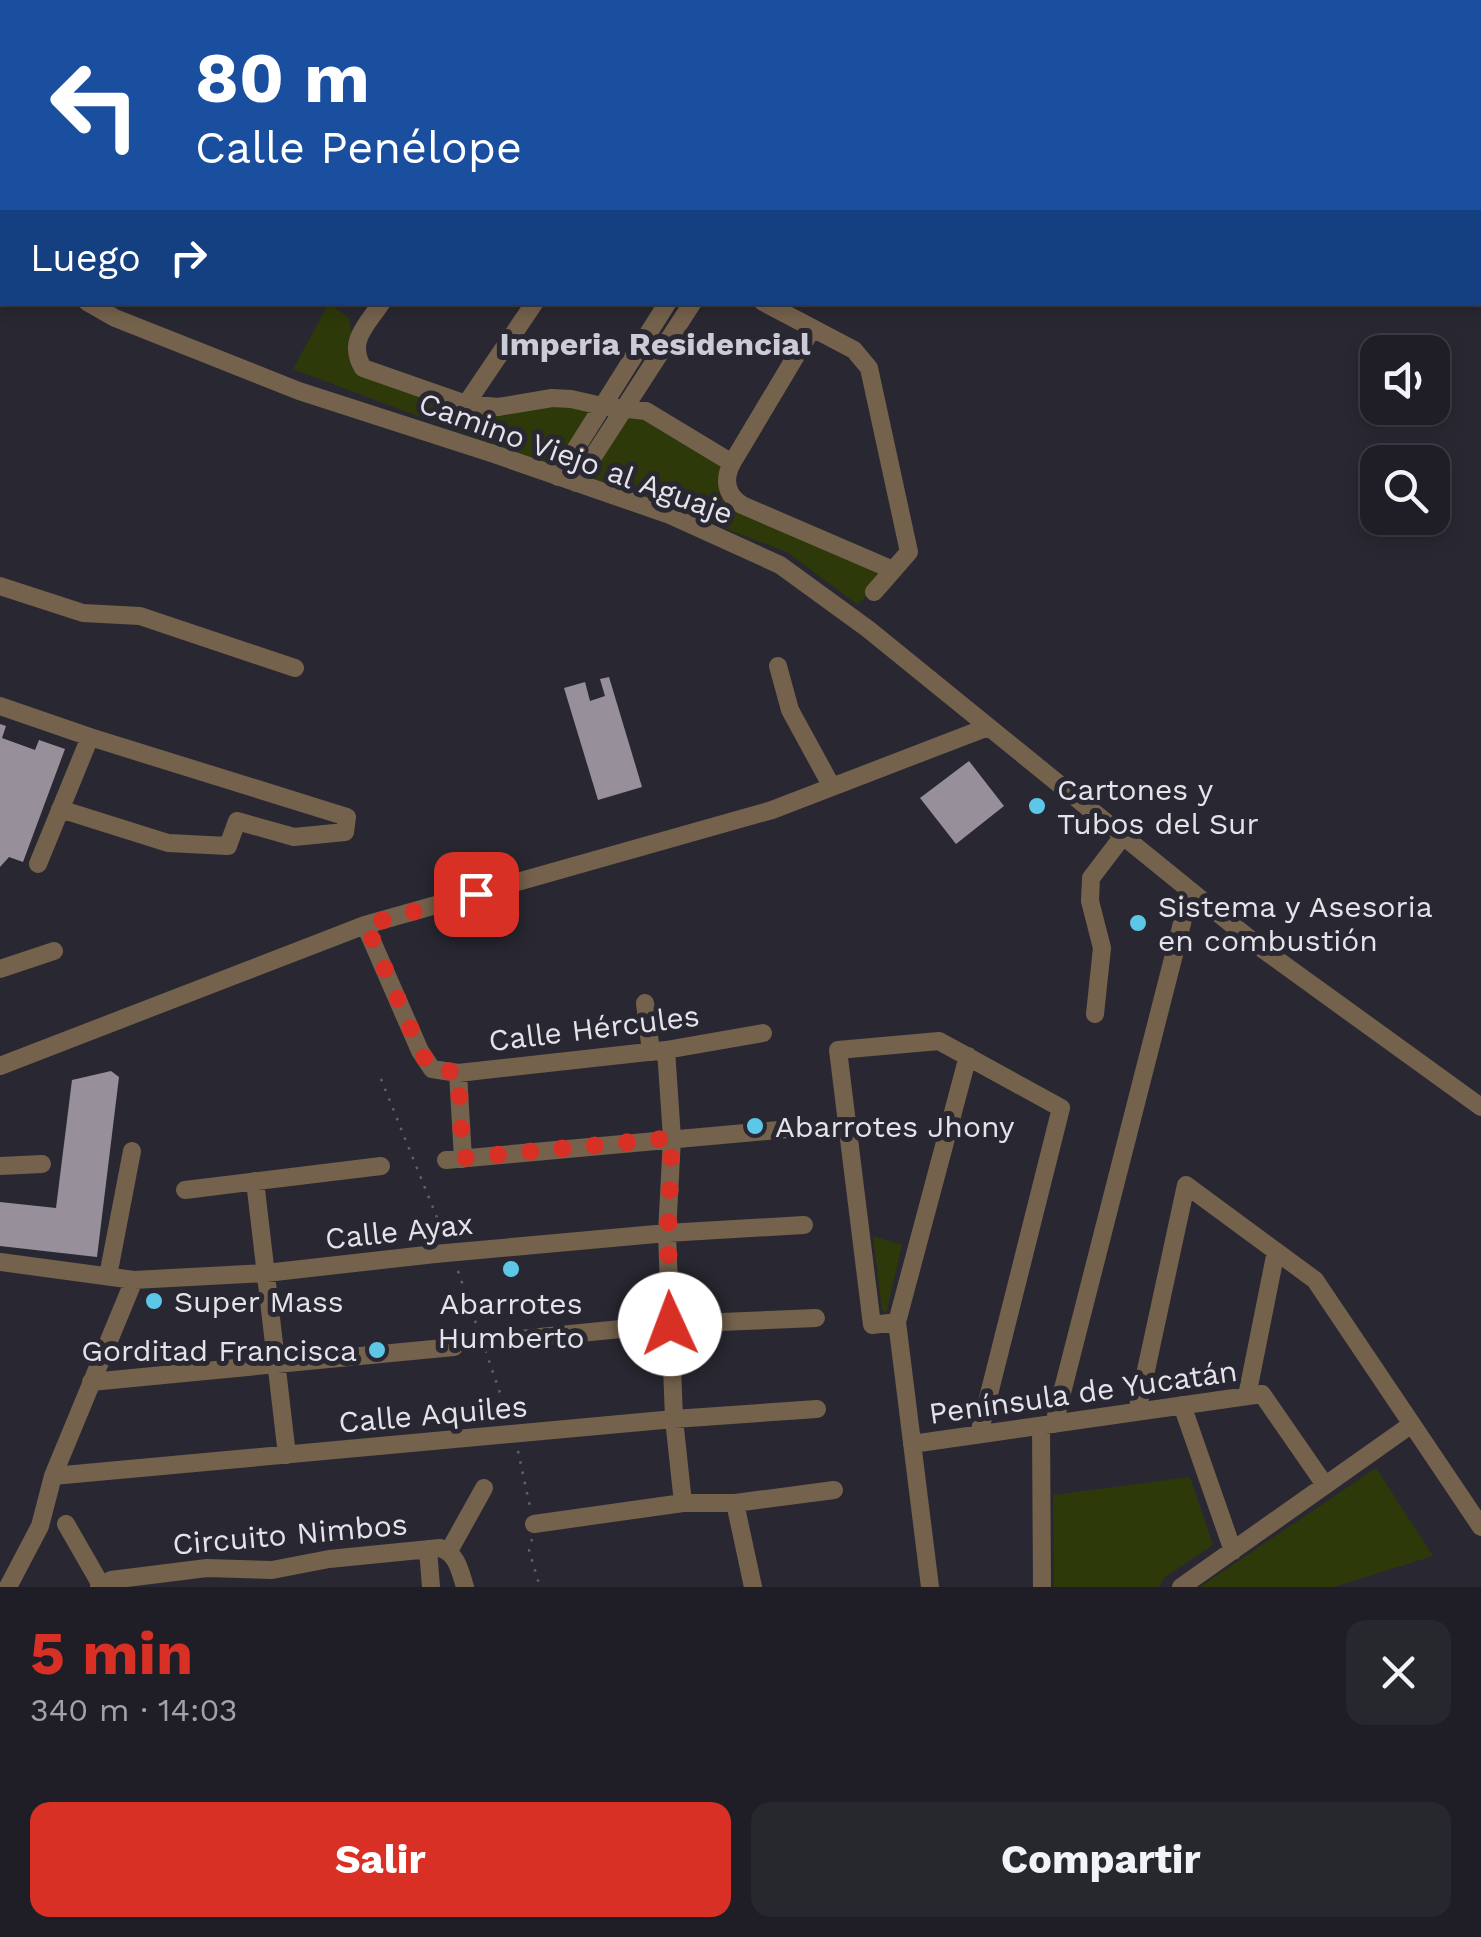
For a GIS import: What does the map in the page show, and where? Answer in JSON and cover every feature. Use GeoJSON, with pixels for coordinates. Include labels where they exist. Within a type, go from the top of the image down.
{"type":"FeatureCollection","features":[{"type":"Feature","properties":{"kind":"street","name":"Camino Viejo al Aguaje"},"geometry":{"type":"LineString","coordinates":[[92,305],[115,318],[299,392],[670,516],[780,565],[868,629],[1261,948],[1481,1107]]}},
{"type":"Feature","properties":{"kind":"street"},"geometry":{"type":"LineString","coordinates":[[380,305],[356,341],[356,356],[364,368],[466,404],[498,407],[552,398],[646,411],[732,462]]}},
{"type":"Feature","properties":{"kind":"street"},"geometry":{"type":"LineString","coordinates":[[466,404],[533,305]]}},
{"type":"Feature","properties":{"kind":"street"},"geometry":{"type":"LineString","coordinates":[[579,461],[602,406],[666,305]]}},
{"type":"Feature","properties":{"kind":"street"},"geometry":{"type":"LineString","coordinates":[[567,480],[626,407],[691,305]]}},
{"type":"Feature","properties":{"kind":"street"},"geometry":{"type":"LineString","coordinates":[[768,305],[854,350],[868,368],[909,552],[874,592]]}},
{"type":"Feature","properties":{"kind":"street"},"geometry":{"type":"LineString","coordinates":[[812,329],[732,462],[726,485],[732,499],[742,505],[893,570]]}},
{"type":"Feature","properties":{"kind":"street"},"geometry":{"type":"LineString","coordinates":[[0,586],[83,613],[140,616],[294,668]]}},
{"type":"Feature","properties":{"kind":"street"},"geometry":{"type":"LineString","coordinates":[[778,666],[790,710],[832,787]]}},
{"type":"Feature","properties":{"kind":"street"},"geometry":{"type":"LineString","coordinates":[[0,706],[348,817],[345,832],[294,837],[237,821],[228,846],[168,844],[60,809]]}},
{"type":"Feature","properties":{"kind":"street"},"geometry":{"type":"LineString","coordinates":[[0,1066],[366,925],[772,810],[988,727]]}},
{"type":"Feature","properties":{"kind":"street"},"geometry":{"type":"LineString","coordinates":[[38,864],[90,737]]}},
{"type":"Feature","properties":{"kind":"street"},"geometry":{"type":"LineString","coordinates":[[1095,1014],[1102,948],[1090,901],[1090,878],[1122,836]]}},
{"type":"Feature","properties":{"kind":"street"},"geometry":{"type":"LineString","coordinates":[[1042,1587],[1047,1425],[1190,892]]}},
{"type":"Feature","properties":{"kind":"street","name":"Calle Hércules"},"geometry":{"type":"LineString","coordinates":[[366,925],[420,1051],[432,1070],[458,1072],[659,1051],[763,1033]]}},
{"type":"Feature","properties":{"kind":"street"},"geometry":{"type":"LineString","coordinates":[[0,968],[54,951]]}},
{"type":"Feature","properties":{"kind":"street"},"geometry":{"type":"LineString","coordinates":[[646,1002],[659,1051],[672,1138],[670,1324],[682,1503]]}},
{"type":"Feature","properties":{"kind":"street"},"geometry":{"type":"LineString","coordinates":[[896,1322],[872,1325],[838,1050],[940,1040],[1062,1108],[979,1434]]}},
{"type":"Feature","properties":{"kind":"street"},"geometry":{"type":"LineString","coordinates":[[930,1587],[896,1322],[968,1056]]}},
{"type":"Feature","properties":{"kind":"street"},"geometry":{"type":"LineString","coordinates":[[458,1072],[454,1159],[789,1128]]}},
{"type":"Feature","properties":{"kind":"street"},"geometry":{"type":"LineString","coordinates":[[108,1276],[132,1151]]}},
{"type":"Feature","properties":{"kind":"street"},"geometry":{"type":"LineString","coordinates":[[0,1166],[42,1164]]}},
{"type":"Feature","properties":{"kind":"street"},"geometry":{"type":"LineString","coordinates":[[184,1190],[381,1166]]}},
{"type":"Feature","properties":{"kind":"street"},"geometry":{"type":"LineString","coordinates":[[256,1182],[287,1455]]}},
{"type":"Feature","properties":{"kind":"street"},"geometry":{"type":"LineString","coordinates":[[1137,1412],[1186,1186],[1315,1280],[1481,1527]]}},
{"type":"Feature","properties":{"kind":"street","name":"Calle Ayax"},"geometry":{"type":"LineString","coordinates":[[0,1262],[134,1280],[266,1273],[668,1232],[804,1225]]}},
{"type":"Feature","properties":{"kind":"street"},"geometry":{"type":"LineString","coordinates":[[1276,1251],[1254,1395],[1325,1486]]}},
{"type":"Feature","properties":{"kind":"street"},"geometry":{"type":"LineString","coordinates":[[8,1587],[40,1526],[53,1476],[134,1280]]}},
{"type":"Feature","properties":{"kind":"street"},"geometry":{"type":"LineString","coordinates":[[510,1340],[670,1324],[816,1318]]}},
{"type":"Feature","properties":{"kind":"street"},"geometry":{"type":"LineString","coordinates":[[91,1382],[454,1347]]}},
{"type":"Feature","properties":{"kind":"street","name":"Península de Yucatán"},"geometry":{"type":"LineString","coordinates":[[912,1444],[1254,1395]]}},
{"type":"Feature","properties":{"kind":"street"},"geometry":{"type":"LineString","coordinates":[[1182,1405],[1232,1550]]}},
{"type":"Feature","properties":{"kind":"street","name":"Calle Aquiles"},"geometry":{"type":"LineString","coordinates":[[53,1476],[817,1409]]}},
{"type":"Feature","properties":{"kind":"street"},"geometry":{"type":"LineString","coordinates":[[1181,1587],[1412,1424]]}},
{"type":"Feature","properties":{"kind":"street"},"geometry":{"type":"LineString","coordinates":[[450,1552],[484,1488]]}},
{"type":"Feature","properties":{"kind":"street"},"geometry":{"type":"LineString","coordinates":[[534,1524],[682,1503],[735,1502],[834,1490]]}},
{"type":"Feature","properties":{"kind":"street"},"geometry":{"type":"LineString","coordinates":[[735,1502],[752,1587]]}},
{"type":"Feature","properties":{"kind":"street"},"geometry":{"type":"LineString","coordinates":[[66,1524],[100,1586]]}},
{"type":"Feature","properties":{"kind":"street","name":"Circuito Nimbos"},"geometry":{"type":"LineString","coordinates":[[100,1586],[111,1580],[128,1582],[207,1568],[272,1570],[329,1558],[440,1548],[456,1560],[465,1587]]}},
{"type":"Feature","properties":{"kind":"street"},"geometry":{"type":"LineString","coordinates":[[428,1549],[431,1587]]}},
{"type":"Feature","properties":{"kind":"path"},"geometry":{"type":"LineString","coordinates":[[514,1435],[534,1524],[530,1550],[540,1587]]}},
{"type":"Feature","properties":{"kind":"green space"},"geometry":{"type":"Polygon","coordinates":[[[328,305],[332,305],[349,318],[353,357],[464,406],[534,403],[596,407],[555,468],[293,369],[328,305]]]}},
{"type":"Feature","properties":{"kind":"green space"},"geometry":{"type":"Polygon","coordinates":[[[629,414],[643,415],[725,465],[729,500],[887,571],[858,605],[787,552],[587,476],[629,414]]]}},
{"type":"Feature","properties":{"kind":"green space"},"geometry":{"type":"Polygon","coordinates":[[[873,1236],[902,1245],[885,1312],[882,1310],[873,1236]]]}},
{"type":"Feature","properties":{"kind":"green space"},"geometry":{"type":"Polygon","coordinates":[[[1376,1468],[1433,1556],[1334,1587],[1200,1587],[1376,1468]]]}},
{"type":"Feature","properties":{"kind":"green space"},"geometry":{"type":"Polygon","coordinates":[[[1190,1477],[1213,1545],[1165,1577],[1159,1587],[1054,1587],[1053,1495],[1190,1477]]]}},
{"type":"Feature","properties":{"kind":"building"},"geometry":{"type":"Polygon","coordinates":[[[609,677],[642,787],[598,800],[564,688],[585,682],[590,701],[605,696],[600,679],[609,677]]]}},
{"type":"Feature","properties":{"kind":"building"},"geometry":{"type":"Polygon","coordinates":[[[0,724],[6,726],[2,738],[35,750],[39,740],[65,749],[23,862],[9,857],[0,867],[0,724]]]}},
{"type":"Feature","properties":{"kind":"building"},"geometry":{"type":"Polygon","coordinates":[[[969,761],[1004,806],[956,844],[920,798],[969,761]]]}},
{"type":"Feature","properties":{"kind":"building"},"geometry":{"type":"Polygon","coordinates":[[[111,1071],[119,1077],[97,1257],[0,1246],[0,1202],[56,1208],[72,1080],[111,1071]]]}},
{"type":"Feature","properties":{"kind":"place","name":"Cartones y Tubos del Sur"},"geometry":{"type":"Point","coordinates":[1037,806]}},
{"type":"Feature","properties":{"kind":"place","name":"Sistema y Asesoria en combustión"},"geometry":{"type":"Point","coordinates":[1138,923]}},
{"type":"Feature","properties":{"kind":"place","name":"Abarrotes Jhony"},"geometry":{"type":"Point","coordinates":[755,1126]}},
{"type":"Feature","properties":{"kind":"place","name":"Abarrotes Humberto"},"geometry":{"type":"Point","coordinates":[511,1269]}},
{"type":"Feature","properties":{"kind":"place","name":"Super Mass"},"geometry":{"type":"Point","coordinates":[154,1301]}},
{"type":"Feature","properties":{"kind":"place","name":"Gorditad Francisca"},"geometry":{"type":"Point","coordinates":[377,1350]}},
{"type":"Feature","properties":{"kind":"district","name":"Imperia Residencial"},"geometry":{"type":"Point","coordinates":[655,344]}},
{"type":"Feature","properties":{"kind":"route"},"geometry":{"type":"LineString","coordinates":[[476,894],[366,925],[420,1051],[432,1070],[458,1072],[463,1158],[672,1138],[670,1324]]}}]}
